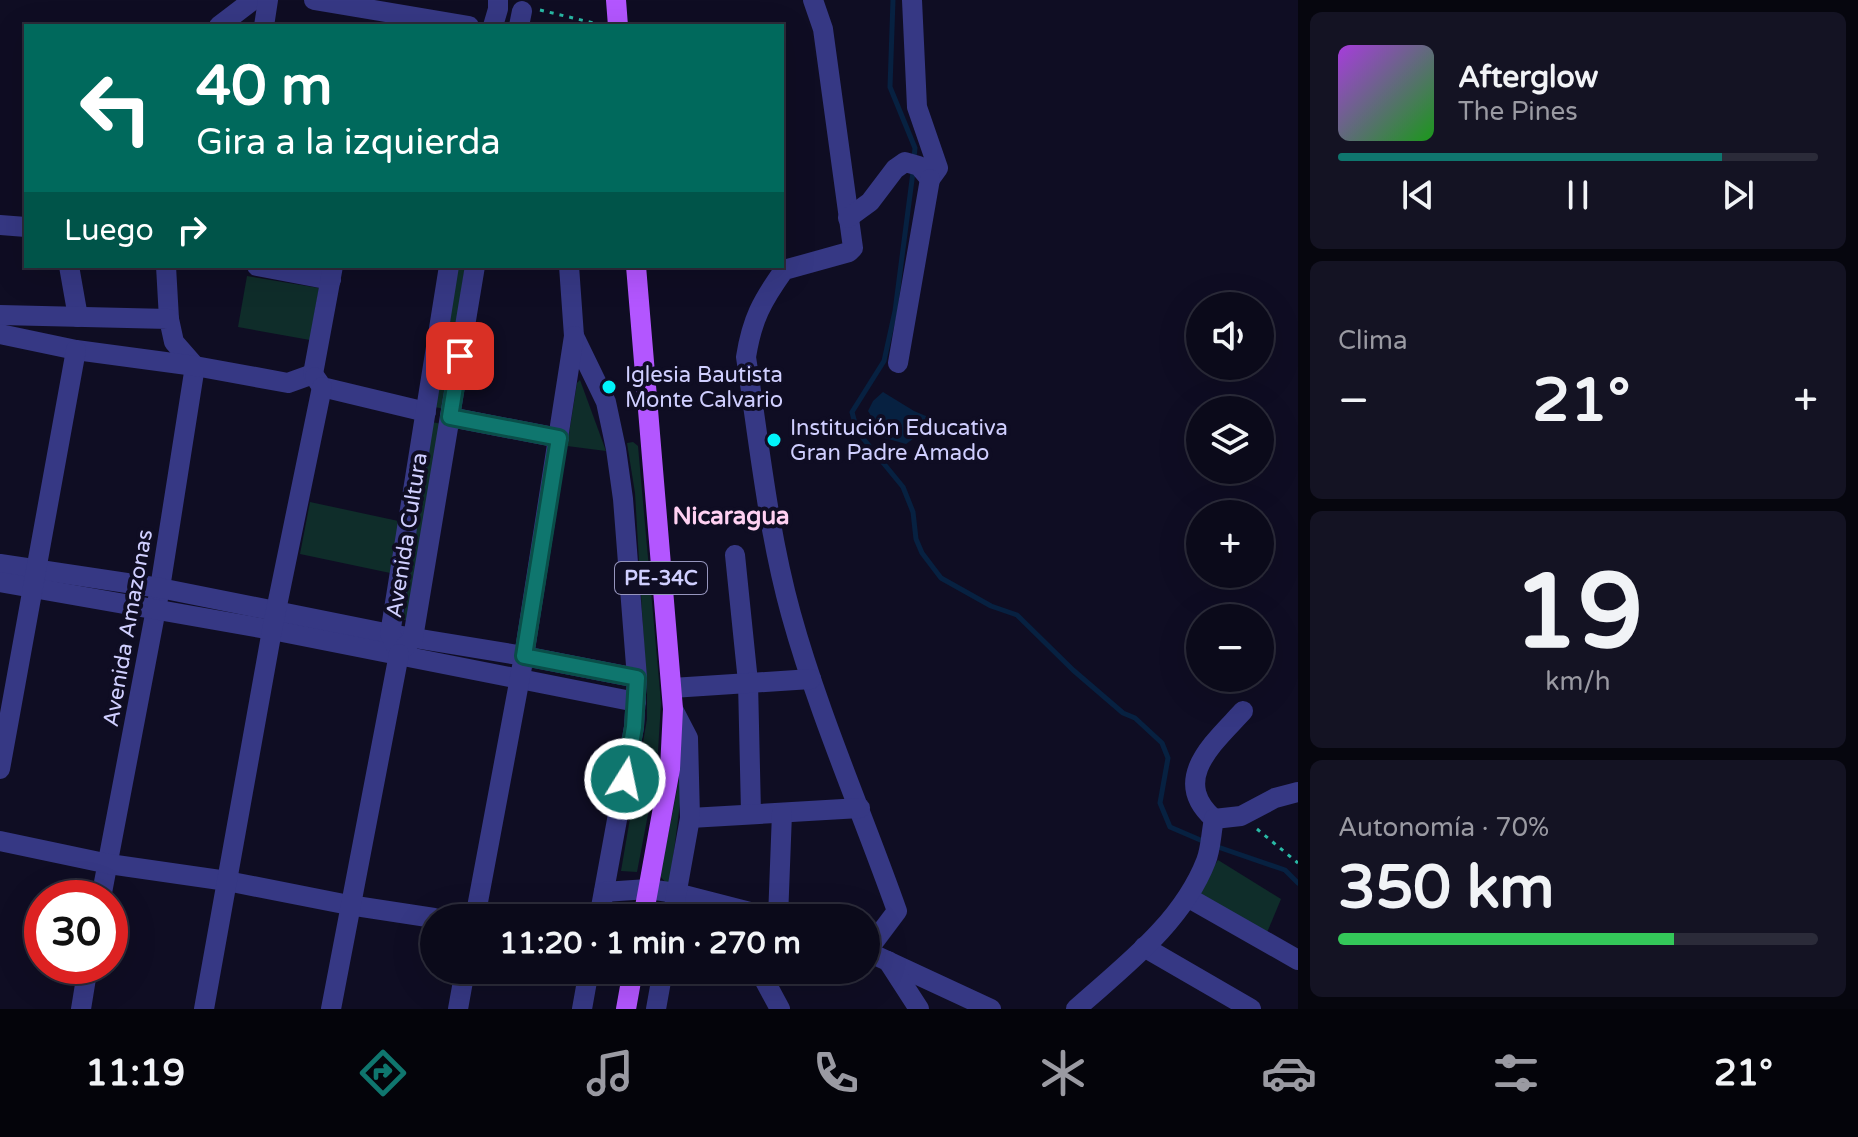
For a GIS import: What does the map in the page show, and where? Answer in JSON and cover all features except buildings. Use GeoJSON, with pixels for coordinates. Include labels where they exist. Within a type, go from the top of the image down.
{"type":"FeatureCollection","features":[{"type":"Feature","properties":{"kind":"main road"},"geometry":{"type":"LineString","coordinates":[[616,0],[618,24]]}},
{"type":"Feature","properties":{"kind":"main road","name":"PE-34C"},"geometry":{"type":"LineString","coordinates":[[636,268],[673,709],[670,769],[645,904]]}},
{"type":"Feature","properties":{"kind":"main road"},"geometry":{"type":"LineString","coordinates":[[626,1009],[630,984]]}},
{"type":"Feature","properties":{"kind":"street"},"geometry":{"type":"LineString","coordinates":[[222,24],[253,0]]}},
{"type":"Feature","properties":{"kind":"street"},"geometry":{"type":"LineString","coordinates":[[264,24],[268,0]]}},
{"type":"Feature","properties":{"kind":"street"},"geometry":{"type":"LineString","coordinates":[[314,0],[456,24]]}},
{"type":"Feature","properties":{"kind":"street"},"geometry":{"type":"LineString","coordinates":[[494,24],[498,0]]}},
{"type":"Feature","properties":{"kind":"street"},"geometry":{"type":"LineString","coordinates":[[813,0],[823,29],[851,251],[784,270],[765,297],[751,327],[746,357],[783,584],[811,679],[897,911],[880,933]]}},
{"type":"Feature","properties":{"kind":"street"},"geometry":{"type":"LineString","coordinates":[[848,218],[870,202],[895,169],[938,168],[917,107],[912,0]]}},
{"type":"Feature","properties":{"kind":"street"},"geometry":{"type":"LineString","coordinates":[[898,363],[918,169]]}},
{"type":"Feature","properties":{"kind":"street"},"geometry":{"type":"LineString","coordinates":[[0,225],[24,227]]}},
{"type":"Feature","properties":{"kind":"street"},"geometry":{"type":"LineString","coordinates":[[69,268],[78,317]]}},
{"type":"Feature","properties":{"kind":"street"},"geometry":{"type":"LineString","coordinates":[[166,268],[169,319],[174,342],[195,366]]}},
{"type":"Feature","properties":{"kind":"street"},"geometry":{"type":"LineString","coordinates":[[204,1009],[317,380],[332,273],[278,268]]}},
{"type":"Feature","properties":{"kind":"street","name":"Avenida Cultura"},"geometry":{"type":"LineString","coordinates":[[449,268],[390,634],[399,654],[413,638],[475,268]]}},
{"type":"Feature","properties":{"kind":"street"},"geometry":{"type":"LineString","coordinates":[[478,904],[524,656],[574,336],[569,268]]}},
{"type":"Feature","properties":{"kind":"street"},"geometry":{"type":"LineString","coordinates":[[0,315],[169,319]]}},
{"type":"Feature","properties":{"kind":"street"},"geometry":{"type":"LineString","coordinates":[[0,334],[76,350],[195,366],[288,383],[317,380],[426,412]]}},
{"type":"Feature","properties":{"kind":"street"},"geometry":{"type":"LineString","coordinates":[[574,336],[606,402],[616,449],[623,499],[637,678],[634,727],[602,904]]}},
{"type":"Feature","properties":{"kind":"street"},"geometry":{"type":"LineString","coordinates":[[0,769],[76,350]]}},
{"type":"Feature","properties":{"kind":"street","name":"Avenida Amazonas"},"geometry":{"type":"LineString","coordinates":[[105,880],[158,598],[195,366]]}},
{"type":"Feature","properties":{"kind":"street"},"geometry":{"type":"LineString","coordinates":[[450,417],[559,438]]}},
{"type":"Feature","properties":{"kind":"street"},"geometry":{"type":"LineString","coordinates":[[735,555],[748,682],[751,813]]}},
{"type":"Feature","properties":{"kind":"street"},"geometry":{"type":"LineString","coordinates":[[0,564],[33,578],[274,620],[390,634],[524,656],[637,678]]}},
{"type":"Feature","properties":{"kind":"street"},"geometry":{"type":"LineString","coordinates":[[0,582],[33,578]]}},
{"type":"Feature","properties":{"kind":"street"},"geometry":{"type":"LineString","coordinates":[[274,620],[399,654],[636,702]]}},
{"type":"Feature","properties":{"kind":"street"},"geometry":{"type":"LineString","coordinates":[[331,1009],[399,654]]}},
{"type":"Feature","properties":{"kind":"street"},"geometry":{"type":"LineString","coordinates":[[672,688],[811,679]]}},
{"type":"Feature","properties":{"kind":"street"},"geometry":{"type":"LineString","coordinates":[[673,709],[688,738],[690,818],[674,904]]}},
{"type":"Feature","properties":{"kind":"street"},"geometry":{"type":"LineString","coordinates":[[1076,1009],[1144,947],[1189,898],[1207,858],[1213,823],[1198,796],[1195,771],[1202,756],[1243,711]]}},
{"type":"Feature","properties":{"kind":"street"},"geometry":{"type":"LineString","coordinates":[[1213,823],[1241,816],[1275,798],[1298,792]]}},
{"type":"Feature","properties":{"kind":"street"},"geometry":{"type":"LineString","coordinates":[[690,818],[860,808]]}},
{"type":"Feature","properties":{"kind":"street"},"geometry":{"type":"LineString","coordinates":[[777,904],[782,813]]}},
{"type":"Feature","properties":{"kind":"street"},"geometry":{"type":"LineString","coordinates":[[0,841],[109,864],[227,881],[420,916]]}},
{"type":"Feature","properties":{"kind":"street"},"geometry":{"type":"LineString","coordinates":[[604,892],[648,889],[676,893],[705,904]]}},
{"type":"Feature","properties":{"kind":"street"},"geometry":{"type":"LineString","coordinates":[[1189,898],[1298,960]]}},
{"type":"Feature","properties":{"kind":"street"},"geometry":{"type":"LineString","coordinates":[[1144,947],[1251,1009]]}},
{"type":"Feature","properties":{"kind":"street"},"geometry":{"type":"LineString","coordinates":[[880,957],[991,1009]]}},
{"type":"Feature","properties":{"kind":"street"},"geometry":{"type":"LineString","coordinates":[[888,961],[919,1009]]}},
{"type":"Feature","properties":{"kind":"street"},"geometry":{"type":"LineString","coordinates":[[81,1009],[85,984]]}},
{"type":"Feature","properties":{"kind":"street"},"geometry":{"type":"LineString","coordinates":[[458,1009],[462,984]]}},
{"type":"Feature","properties":{"kind":"street"},"geometry":{"type":"LineString","coordinates":[[582,1009],[586,984]]}},
{"type":"Feature","properties":{"kind":"street"},"geometry":{"type":"LineString","coordinates":[[656,1009],[660,984]]}},
{"type":"Feature","properties":{"kind":"street"},"geometry":{"type":"LineString","coordinates":[[767,984],[780,1009]]}},
{"type":"Feature","properties":{"kind":"path"},"geometry":{"type":"LineString","coordinates":[[520,19],[528,9],[599,24]]}},
{"type":"Feature","properties":{"kind":"path"},"geometry":{"type":"LineString","coordinates":[[1253,826],[1298,863]]}},
{"type":"Feature","properties":{"kind":"green space"},"geometry":{"type":"Polygon","coordinates":[[[457,268],[465,268],[444,409],[435,407],[457,268]]]}},
{"type":"Feature","properties":{"kind":"green space"},"geometry":{"type":"Polygon","coordinates":[[[247,276],[319,288],[310,340],[238,327],[247,276]]]}},
{"type":"Feature","properties":{"kind":"green space"},"geometry":{"type":"Polygon","coordinates":[[[580,380],[606,451],[567,446],[580,380]]]}},
{"type":"Feature","properties":{"kind":"green space"},"geometry":{"type":"Polygon","coordinates":[[[432,422],[442,424],[407,620],[403,620],[432,422]]]}},
{"type":"Feature","properties":{"kind":"green space"},"geometry":{"type":"Polygon","coordinates":[[[633,442],[638,446],[661,703],[657,767],[637,872],[621,871],[647,719],[635,493],[627,443],[633,442]]]}},
{"type":"Feature","properties":{"kind":"green space"},"geometry":{"type":"Polygon","coordinates":[[[310,502],[403,522],[395,574],[300,554],[310,502]]]}},
{"type":"Feature","properties":{"kind":"green space"},"geometry":{"type":"Polygon","coordinates":[[[680,774],[681,796],[670,882],[666,883],[660,876],[680,774]]]}},
{"type":"Feature","properties":{"kind":"green space"},"geometry":{"type":"Polygon","coordinates":[[[1218,860],[1281,899],[1266,935],[1197,894],[1218,860]]]}},
{"type":"Feature","properties":{"kind":"water"},"geometry":{"type":"Polygon","coordinates":[[[883,392],[933,419],[925,430],[906,444],[885,438],[868,411],[883,392]]]}},
{"type":"Feature","properties":{"kind":"waterway"},"geometry":{"type":"LineString","coordinates":[[893,0],[890,87],[915,148],[914,158]]}},
{"type":"Feature","properties":{"kind":"waterway"},"geometry":{"type":"LineString","coordinates":[[913,172],[895,311],[884,361],[852,412],[857,431],[903,487],[913,512],[916,539],[922,553],[941,578],[991,606],[1017,615],[1073,670],[1162,743],[1168,758],[1160,803],[1170,827],[1205,842]]}},
{"type":"Feature","properties":{"kind":"waterway"},"geometry":{"type":"LineString","coordinates":[[1215,846],[1285,870],[1298,883]]}},
{"type":"Feature","properties":{"kind":"place","name":"Iglesia Bautista Monte Calvario"},"geometry":{"type":"Point","coordinates":[609,387]}},
{"type":"Feature","properties":{"kind":"place","name":"Institución Educativa Gran Padre Amado"},"geometry":{"type":"Point","coordinates":[774,440]}},
{"type":"Feature","properties":{"kind":"district","name":"Nicaragua"},"geometry":{"type":"Point","coordinates":[731,516]}},
{"type":"Feature","properties":{"kind":"route"},"geometry":{"type":"LineString","coordinates":[[460,356],[450,417],[559,438],[524,656],[637,678],[634,727],[625,779]]}}]}
